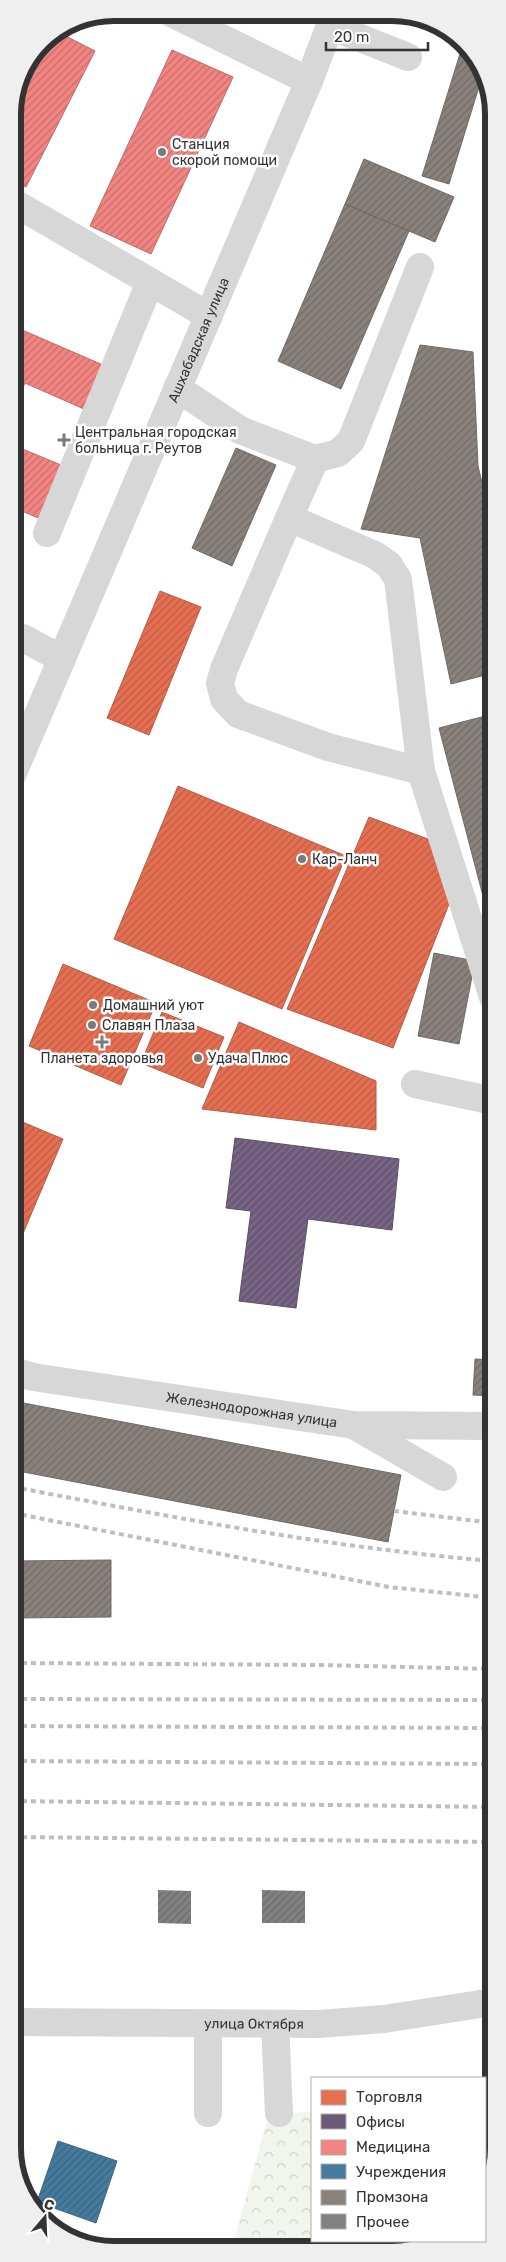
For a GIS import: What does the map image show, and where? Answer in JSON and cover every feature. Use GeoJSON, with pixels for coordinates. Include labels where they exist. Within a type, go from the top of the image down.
{"type":"FeatureCollection","features":[{"type":"Feature","properties":{"kind":"street"},"geometry":{"type":"LineString","coordinates":[[187,21],[309,81]]}},
{"type":"Feature","properties":{"kind":"street","name":"Ашхабадская улица"},"geometry":{"type":"LineString","coordinates":[[21,754],[309,81],[332,21]]}},
{"type":"Feature","properties":{"kind":"street"},"geometry":{"type":"LineString","coordinates":[[334,21],[408,57]]}},
{"type":"Feature","properties":{"kind":"street"},"geometry":{"type":"LineString","coordinates":[[21,207],[209,316]]}},
{"type":"Feature","properties":{"kind":"street"},"geometry":{"type":"LineString","coordinates":[[177,388],[240,430],[315,458],[338,453],[351,441],[420,267]]}},
{"type":"Feature","properties":{"kind":"street"},"geometry":{"type":"LineString","coordinates":[[47,533],[150,282]]}},
{"type":"Feature","properties":{"kind":"street"},"geometry":{"type":"LineString","coordinates":[[315,458],[224,669],[220,683],[224,699],[238,714],[310,741],[421,771]]}},
{"type":"Feature","properties":{"kind":"street"},"geometry":{"type":"LineString","coordinates":[[289,518],[375,554],[389,565],[398,579],[421,771],[485,972]]}},
{"type":"Feature","properties":{"kind":"street"},"geometry":{"type":"LineString","coordinates":[[23,638],[62,659]]}},
{"type":"Feature","properties":{"kind":"street"},"geometry":{"type":"LineString","coordinates":[[414,1084],[485,1099]]}},
{"type":"Feature","properties":{"kind":"street","name":"Железнодорожная улица"},"geometry":{"type":"LineString","coordinates":[[21,1373],[33,1378],[354,1425],[485,1426]]}},
{"type":"Feature","properties":{"kind":"street"},"geometry":{"type":"LineString","coordinates":[[354,1425],[443,1477]]}},
{"type":"Feature","properties":{"kind":"street","name":"улица Октября"},"geometry":{"type":"LineString","coordinates":[[21,2022],[319,2024],[384,2019],[485,2003]]}},
{"type":"Feature","properties":{"kind":"street"},"geometry":{"type":"LineString","coordinates":[[208,2024],[208,2113]]}},
{"type":"Feature","properties":{"kind":"street"},"geometry":{"type":"LineString","coordinates":[[275,2024],[279,2113]]}},
{"type":"Feature","properties":{"kind":"green space"},"geometry":{"type":"Polygon","coordinates":[[[311,2112],[311,2241],[234,2241],[269,2113],[311,2112]]]}},
{"type":"Feature","properties":{"kind":"building: Торговля"},"geometry":{"type":"Polygon","coordinates":[[[160,591],[201,607],[149,735],[107,718],[160,591]]]}},
{"type":"Feature","properties":{"kind":"building: Торговля"},"geometry":{"type":"Polygon","coordinates":[[[178,786],[346,856],[282,1009],[114,939],[178,786]]]}},
{"type":"Feature","properties":{"kind":"building: Торговля"},"geometry":{"type":"Polygon","coordinates":[[[369,817],[428,839],[449,904],[393,1048],[287,1009],[369,817]]]}},
{"type":"Feature","properties":{"kind":"building: Торговля","name":"Славян Плаза"},"geometry":{"type":"Polygon","coordinates":[[[63,964],[156,1003],[121,1085],[29,1046],[63,964]]]}},
{"type":"Feature","properties":{"kind":"building: Торговля"},"geometry":{"type":"Polygon","coordinates":[[[162,1012],[224,1037],[203,1088],[141,1063],[162,1012]]]}},
{"type":"Feature","properties":{"kind":"building: Торговля"},"geometry":{"type":"Polygon","coordinates":[[[239,1022],[376,1081],[376,1130],[202,1109],[239,1022]]]}},
{"type":"Feature","properties":{"kind":"building: Торговля"},"geometry":{"type":"Polygon","coordinates":[[[21,1121],[63,1139],[21,1238],[21,1121]]]}},
{"type":"Feature","properties":{"kind":"building: Офисы"},"geometry":{"type":"Polygon","coordinates":[[[235,1138],[399,1159],[392,1230],[308,1219],[296,1308],[239,1301],[251,1211],[226,1208],[235,1138]]]}},
{"type":"Feature","properties":{"kind":"building: Медицина"},"geometry":{"type":"Polygon","coordinates":[[[65,36],[95,51],[26,187],[21,184],[21,108],[23,94],[45,52],[62,37],[65,36]]]}},
{"type":"Feature","properties":{"kind":"building: Медицина","name":"Станция скорой помощи"},"geometry":{"type":"Polygon","coordinates":[[[172,50],[233,77],[151,254],[90,226],[172,50]]]}},
{"type":"Feature","properties":{"kind":"building: Медицина"},"geometry":{"type":"Polygon","coordinates":[[[21,329],[103,365],[84,409],[25,383],[21,392],[21,329]]]}},
{"type":"Feature","properties":{"kind":"building: Медицина"},"geometry":{"type":"Polygon","coordinates":[[[21,448],[61,465],[38,518],[21,511],[21,448]]]}},
{"type":"Feature","properties":{"kind":"building: Учреждения"},"geometry":{"type":"Polygon","coordinates":[[[58,2141],[117,2161],[96,2223],[37,2201],[58,2141]]]}},
{"type":"Feature","properties":{"kind":"building: Промзона"},"geometry":{"type":"Polygon","coordinates":[[[461,52],[469,62],[480,84],[449,184],[422,176],[461,52]]]}},
{"type":"Feature","properties":{"kind":"building: Промзона"},"geometry":{"type":"Polygon","coordinates":[[[364,159],[454,197],[435,242],[345,204],[364,159]]]}},
{"type":"Feature","properties":{"kind":"building: Промзона"},"geometry":{"type":"Polygon","coordinates":[[[345,204],[409,231],[341,389],[278,361],[345,204]]]}},
{"type":"Feature","properties":{"kind":"building: Промзона"},"geometry":{"type":"Polygon","coordinates":[[[420,345],[473,352],[478,466],[485,495],[485,675],[451,684],[420,538],[361,529],[420,345]]]}},
{"type":"Feature","properties":{"kind":"building: Промзона"},"geometry":{"type":"Polygon","coordinates":[[[236,448],[276,465],[232,566],[192,548],[236,448]]]}},
{"type":"Feature","properties":{"kind":"building: Промзона"},"geometry":{"type":"Polygon","coordinates":[[[485,716],[485,904],[439,728],[485,716]]]}},
{"type":"Feature","properties":{"kind":"building: Промзона"},"geometry":{"type":"Polygon","coordinates":[[[434,953],[475,961],[459,1044],[418,1036],[434,953]]]}},
{"type":"Feature","properties":{"kind":"building: Промзона"},"geometry":{"type":"Polygon","coordinates":[[[475,1359],[485,1360],[485,1396],[473,1395],[475,1359]]]}},
{"type":"Feature","properties":{"kind":"building: Промзона"},"geometry":{"type":"Polygon","coordinates":[[[21,1403],[401,1475],[388,1542],[21,1472],[21,1403]]]}},
{"type":"Feature","properties":{"kind":"building: Промзона"},"geometry":{"type":"Polygon","coordinates":[[[111,1560],[111,1617],[21,1618],[21,1561],[111,1560]]]}},
{"type":"Feature","properties":{"kind":"building: Прочее"},"geometry":{"type":"Polygon","coordinates":[[[158,1890],[191,1891],[191,1924],[158,1923],[158,1890]]]}},
{"type":"Feature","properties":{"kind":"building: Прочее"},"geometry":{"type":"Polygon","coordinates":[[[262,1890],[305,1891],[305,1923],[262,1923],[262,1890]]]}},
{"type":"Feature","properties":{"kind":"railway"},"geometry":{"type":"LineString","coordinates":[[21,1488],[312,1540],[485,1560]]}},
{"type":"Feature","properties":{"kind":"railway"},"geometry":{"type":"LineString","coordinates":[[394,1511],[485,1522]]}},
{"type":"Feature","properties":{"kind":"railway"},"geometry":{"type":"LineString","coordinates":[[21,1515],[389,1587],[485,1597]]}},
{"type":"Feature","properties":{"kind":"railway"},"geometry":{"type":"LineString","coordinates":[[21,1663],[320,1665],[485,1669]]}},
{"type":"Feature","properties":{"kind":"railway"},"geometry":{"type":"LineString","coordinates":[[21,1699],[485,1700]]}},
{"type":"Feature","properties":{"kind":"railway"},"geometry":{"type":"LineString","coordinates":[[21,1726],[485,1728]]}},
{"type":"Feature","properties":{"kind":"railway"},"geometry":{"type":"LineString","coordinates":[[21,1761],[485,1764]]}},
{"type":"Feature","properties":{"kind":"railway"},"geometry":{"type":"LineString","coordinates":[[21,1801],[485,1807]]}},
{"type":"Feature","properties":{"kind":"railway"},"geometry":{"type":"LineString","coordinates":[[21,1837],[485,1842]]}},
{"type":"Feature","properties":{"kind":"place","name":"Станция скорой помощи"},"geometry":{"type":"Point","coordinates":[162,152]}},
{"type":"Feature","properties":{"kind":"place","name":"Центральная городская больница г. Реутов"},"geometry":{"type":"Point","coordinates":[64,440]}},
{"type":"Feature","properties":{"kind":"place","name":"Кар-Ланч"},"geometry":{"type":"Point","coordinates":[302,859]}},
{"type":"Feature","properties":{"kind":"place","name":"Домашний уют"},"geometry":{"type":"Point","coordinates":[93,1005]}},
{"type":"Feature","properties":{"kind":"place","name":"Славян Плаза"},"geometry":{"type":"Point","coordinates":[92,1025]}},
{"type":"Feature","properties":{"kind":"place","name":"Планета здоровья"},"geometry":{"type":"Point","coordinates":[102,1042]}},
{"type":"Feature","properties":{"kind":"place","name":"Удача Плюс"},"geometry":{"type":"Point","coordinates":[198,1058]}}]}
